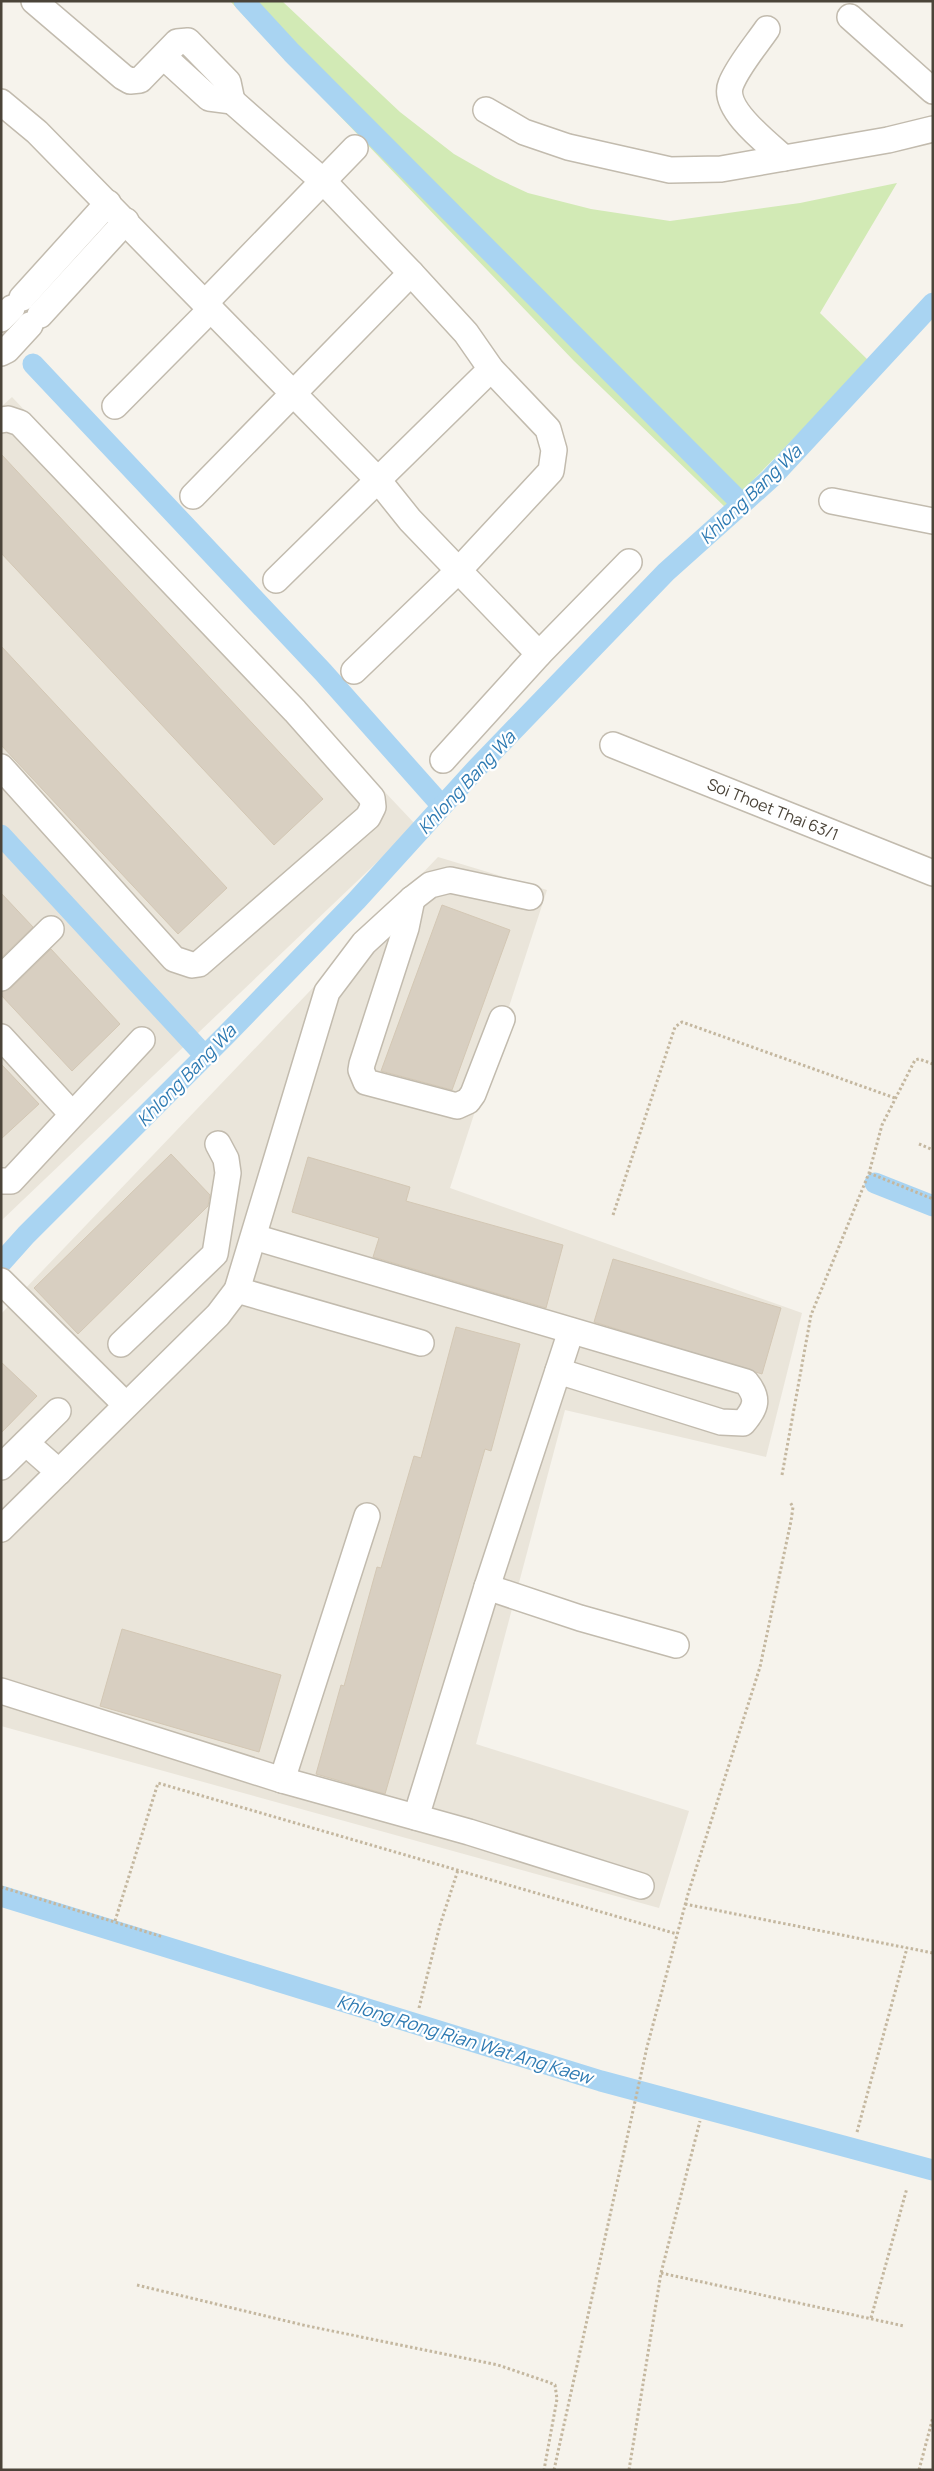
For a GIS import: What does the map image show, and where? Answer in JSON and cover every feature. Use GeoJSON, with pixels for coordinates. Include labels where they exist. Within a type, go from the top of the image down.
{"type":"FeatureCollection","features":[{"type":"Feature","properties":{"kind":"street"},"geometry":{"type":"LineString","coordinates":[[34,1],[130,81],[140,80],[177,42],[188,41],[228,82],[232,100],[324,182],[466,333],[491,369],[548,429],[554,450],[550,471],[459,570],[354,671]]}},
{"type":"Feature","properties":{"kind":"street"},"geometry":{"type":"LineString","coordinates":[[850,16],[933,91]]}},
{"type":"Feature","properties":{"kind":"street"},"geometry":{"type":"LineString","coordinates":[[766,29],[730,85],[731,104],[740,116],[784,158]]}},
{"type":"Feature","properties":{"kind":"street"},"geometry":{"type":"LineString","coordinates":[[164,57],[208,98],[232,100]]}},
{"type":"Feature","properties":{"kind":"street"},"geometry":{"type":"LineString","coordinates":[[486,110],[524,132],[568,147],[670,170],[722,169],[888,140],[933,129]]}},
{"type":"Feature","properties":{"kind":"street"},"geometry":{"type":"LineString","coordinates":[[6,116],[37,132],[126,221],[378,480],[410,520],[539,654]]}},
{"type":"Feature","properties":{"kind":"street"},"geometry":{"type":"LineString","coordinates":[[115,406],[355,148]]}},
{"type":"Feature","properties":{"kind":"street"},"geometry":{"type":"LineString","coordinates":[[12,308],[108,203]]}},
{"type":"Feature","properties":{"kind":"street"},"geometry":{"type":"LineString","coordinates":[[1,353],[7,350],[126,221]]}},
{"type":"Feature","properties":{"kind":"street"},"geometry":{"type":"LineString","coordinates":[[193,496],[411,273]]}},
{"type":"Feature","properties":{"kind":"street"},"geometry":{"type":"LineString","coordinates":[[276,580],[491,369]]}},
{"type":"Feature","properties":{"kind":"street"},"geometry":{"type":"LineString","coordinates":[[1,420],[8,419],[20,423],[295,711],[372,798],[373,807],[368,817],[199,964],[192,966],[174,959],[1,767]]}},
{"type":"Feature","properties":{"kind":"street"},"geometry":{"type":"LineString","coordinates":[[832,501],[933,521]]}},
{"type":"Feature","properties":{"kind":"street"},"geometry":{"type":"LineString","coordinates":[[443,760],[539,654],[629,562]]}},
{"type":"Feature","properties":{"kind":"street","name":"Soi Thoet Thai 63/1"},"geometry":{"type":"LineString","coordinates":[[613,745],[933,873]]}},
{"type":"Feature","properties":{"kind":"street"},"geometry":{"type":"LineString","coordinates":[[1,1529],[218,1315],[236,1290],[245,1267],[327,992],[364,943],[430,885],[450,880],[530,897]]}},
{"type":"Feature","properties":{"kind":"street"},"geometry":{"type":"LineString","coordinates":[[412,899],[406,928],[362,1064],[361,1070],[366,1082],[457,1106],[464,1104],[473,1094],[502,1019]]}},
{"type":"Feature","properties":{"kind":"street"},"geometry":{"type":"LineString","coordinates":[[1,978],[51,929]]}},
{"type":"Feature","properties":{"kind":"street"},"geometry":{"type":"LineString","coordinates":[[1,1037],[72,1114]]}},
{"type":"Feature","properties":{"kind":"street"},"geometry":{"type":"LineString","coordinates":[[1,1181],[11,1181],[142,1040]]}},
{"type":"Feature","properties":{"kind":"street"},"geometry":{"type":"LineString","coordinates":[[121,1344],[215,1254],[228,1173],[226,1160],[218,1144]]}},
{"type":"Feature","properties":{"kind":"street"},"geometry":{"type":"LineString","coordinates":[[254,1237],[746,1382],[754,1392],[755,1404],[751,1414],[743,1423],[721,1422],[558,1371]]}},
{"type":"Feature","properties":{"kind":"street"},"geometry":{"type":"LineString","coordinates":[[215,1254],[245,1267]]}},
{"type":"Feature","properties":{"kind":"street"},"geometry":{"type":"LineString","coordinates":[[4,1284],[126,1405]]}},
{"type":"Feature","properties":{"kind":"street"},"geometry":{"type":"LineString","coordinates":[[236,1290],[421,1343]]}},
{"type":"Feature","properties":{"kind":"street"},"geometry":{"type":"LineString","coordinates":[[416,1817],[487,1587],[572,1331]]}},
{"type":"Feature","properties":{"kind":"street"},"geometry":{"type":"LineString","coordinates":[[1,1467],[58,1412]]}},
{"type":"Feature","properties":{"kind":"street"},"geometry":{"type":"LineString","coordinates":[[26,1443],[59,1472]]}},
{"type":"Feature","properties":{"kind":"street"},"geometry":{"type":"LineString","coordinates":[[282,1780],[367,1516]]}},
{"type":"Feature","properties":{"kind":"street"},"geometry":{"type":"LineString","coordinates":[[487,1587],[580,1618],[676,1645]]}},
{"type":"Feature","properties":{"kind":"street"},"geometry":{"type":"LineString","coordinates":[[1,1691],[282,1780],[416,1817],[641,1886]]}},
{"type":"Feature","properties":{"kind":"path"},"geometry":{"type":"LineString","coordinates":[[613,1215],[675,1027],[682,1022],[895,1098]]}},
{"type":"Feature","properties":{"kind":"path"},"geometry":{"type":"LineString","coordinates":[[782,1475],[811,1315],[870,1173],[882,1125],[895,1098],[915,1060],[919,1059],[933,1064]]}},
{"type":"Feature","properties":{"kind":"path"},"geometry":{"type":"LineString","coordinates":[[919,1144],[933,1150]]}},
{"type":"Feature","properties":{"kind":"path"},"geometry":{"type":"LineString","coordinates":[[870,1173],[933,1199]]}},
{"type":"Feature","properties":{"kind":"path"},"geometry":{"type":"LineString","coordinates":[[554,2470],[647,2047],[685,1904],[760,1667],[791,1520],[793,1507],[790,1502]]}},
{"type":"Feature","properties":{"kind":"path"},"geometry":{"type":"LineString","coordinates":[[115,1922],[158,1783],[677,1934]]}},
{"type":"Feature","properties":{"kind":"path"},"geometry":{"type":"LineString","coordinates":[[419,2008],[440,1925],[458,1870]]}},
{"type":"Feature","properties":{"kind":"path"},"geometry":{"type":"LineString","coordinates":[[1,1887],[163,1937]]}},
{"type":"Feature","properties":{"kind":"path"},"geometry":{"type":"LineString","coordinates":[[685,1904],[933,1953]]}},
{"type":"Feature","properties":{"kind":"path"},"geometry":{"type":"LineString","coordinates":[[857,2132],[907,1948]]}},
{"type":"Feature","properties":{"kind":"path"},"geometry":{"type":"LineString","coordinates":[[629,2470],[661,2273],[700,2121]]}},
{"type":"Feature","properties":{"kind":"path"},"geometry":{"type":"LineString","coordinates":[[871,2318],[907,2188]]}},
{"type":"Feature","properties":{"kind":"path"},"geometry":{"type":"LineString","coordinates":[[661,2273],[904,2326]]}},
{"type":"Feature","properties":{"kind":"path"},"geometry":{"type":"LineString","coordinates":[[137,2285],[303,2325],[498,2365],[555,2385],[557,2399],[544,2470]]}},
{"type":"Feature","properties":{"kind":"path"},"geometry":{"type":"LineString","coordinates":[[919,2470],[933,2417]]}},
{"type":"Feature","properties":{"kind":"shaded area"},"geometry":{"type":"Polygon","coordinates":[[[12,397],[416,825],[1,1221],[1,407],[12,397]]]}},
{"type":"Feature","properties":{"kind":"shaded area"},"geometry":{"type":"Polygon","coordinates":[[[438,857],[547,890],[450,1188],[802,1313],[766,1457],[565,1410],[476,1744],[689,1811],[659,1908],[1,1726],[1,1314],[438,857]]]}},
{"type":"Feature","properties":{"kind":"green space"},"geometry":{"type":"Polygon","coordinates":[[[230,1],[282,1],[400,112],[454,154],[496,178],[528,193],[591,209],[670,221],[800,203],[897,183],[820,313],[869,361],[726,508],[574,361],[230,1]]]}},
{"type":"Feature","properties":{"kind":"building"},"geometry":{"type":"Polygon","coordinates":[[[1,454],[323,799],[274,845],[1,553],[1,454]]]}},
{"type":"Feature","properties":{"kind":"building"},"geometry":{"type":"Polygon","coordinates":[[[1,646],[227,888],[178,934],[1,745],[1,646]]]}},
{"type":"Feature","properties":{"kind":"building"},"geometry":{"type":"Polygon","coordinates":[[[1,893],[33,927],[1,958],[1,893]]]}},
{"type":"Feature","properties":{"kind":"building"},"geometry":{"type":"Polygon","coordinates":[[[442,905],[510,930],[452,1090],[381,1071],[442,905]]]}},
{"type":"Feature","properties":{"kind":"building"},"geometry":{"type":"Polygon","coordinates":[[[51,949],[120,1024],[72,1071],[1,995],[1,992],[11,988],[51,949]]]}},
{"type":"Feature","properties":{"kind":"building"},"geometry":{"type":"Polygon","coordinates":[[[1,1064],[39,1104],[1,1139],[1,1064]]]}},
{"type":"Feature","properties":{"kind":"building"},"geometry":{"type":"Polygon","coordinates":[[[171,1154],[210,1195],[208,1206],[78,1334],[34,1288],[171,1154]]]}},
{"type":"Feature","properties":{"kind":"building"},"geometry":{"type":"Polygon","coordinates":[[[308,1157],[410,1187],[406,1201],[563,1245],[546,1308],[373,1257],[379,1238],[292,1212],[308,1157]]]}},
{"type":"Feature","properties":{"kind":"building"},"geometry":{"type":"Polygon","coordinates":[[[613,1259],[781,1308],[762,1374],[594,1322],[613,1259]]]}},
{"type":"Feature","properties":{"kind":"building"},"geometry":{"type":"Polygon","coordinates":[[[456,1327],[520,1344],[491,1451],[485,1449],[385,1794],[316,1774],[341,1685],[344,1686],[377,1567],[381,1568],[414,1456],[421,1458],[456,1327]]]}},
{"type":"Feature","properties":{"kind":"building"},"geometry":{"type":"Polygon","coordinates":[[[1,1362],[37,1396],[1,1433],[1,1362]]]}},
{"type":"Feature","properties":{"kind":"building"},"geometry":{"type":"Polygon","coordinates":[[[122,1629],[281,1675],[259,1752],[100,1706],[122,1629]]]}},
{"type":"Feature","properties":{"kind":"waterway"},"geometry":{"type":"LineString","coordinates":[[244,1],[292,53],[742,504]]}},
{"type":"Feature","properties":{"kind":"waterway","name":"Khlong Bang Wa"},"geometry":{"type":"LineString","coordinates":[[1,1263],[26,1235],[226,1035],[357,900],[476,769],[666,572],[771,478],[933,303]]}},
{"type":"Feature","properties":{"kind":"waterway"},"geometry":{"type":"LineString","coordinates":[[33,364],[323,672],[442,806]]}},
{"type":"Feature","properties":{"kind":"waterway"},"geometry":{"type":"LineString","coordinates":[[1,835],[205,1056]]}},
{"type":"Feature","properties":{"kind":"waterway"},"geometry":{"type":"LineString","coordinates":[[875,1183],[933,1206]]}},
{"type":"Feature","properties":{"kind":"waterway","name":"Khlong Rong Rian Wat Ang Kaew"},"geometry":{"type":"LineString","coordinates":[[1,1896],[601,2081],[933,2170]]}}]}
